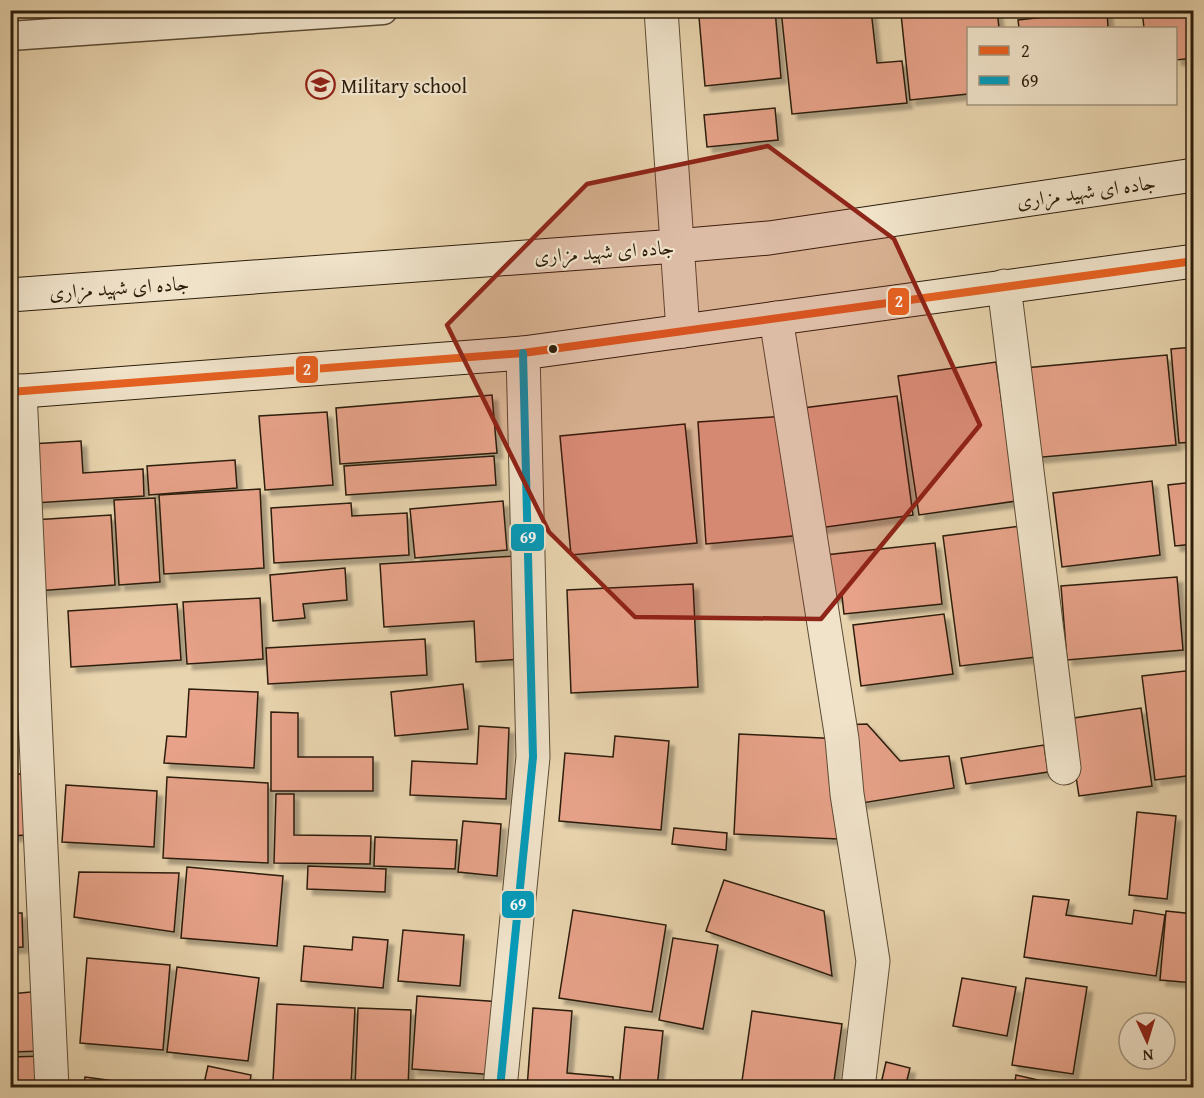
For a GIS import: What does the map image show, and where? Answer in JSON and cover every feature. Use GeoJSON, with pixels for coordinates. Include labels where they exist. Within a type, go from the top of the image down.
{"type":"FeatureCollection","features":[{"type":"Feature","properties":{"kind":"street"},"geometry":{"type":"LineString","coordinates":[[661,10],[683,331]]}},
{"type":"Feature","properties":{"kind":"street","name":"جاده ای شهید مزاری"},"geometry":{"type":"LineString","coordinates":[[10,295],[769,238],[1194,175]]}},
{"type":"Feature","properties":{"kind":"street"},"geometry":{"type":"LineString","coordinates":[[52,1088],[15,392],[523,353],[1194,261]]}},
{"type":"Feature","properties":{"kind":"street"},"geometry":{"type":"LineString","coordinates":[[1004,286],[1064,768]]}},
{"type":"Feature","properties":{"kind":"street"},"geometry":{"type":"LineString","coordinates":[[776,318],[842,739],[847,794],[873,961],[858,1088]]}},
{"type":"Feature","properties":{"kind":"street"},"geometry":{"type":"LineString","coordinates":[[500,1088],[533,757],[523,353]]}},
{"type":"Feature","properties":{"kind":"lane"},"geometry":{"type":"LineString","coordinates":[[10,36],[383,10]]}},
{"type":"Feature","properties":{"kind":"highlighted area"},"geometry":{"type":"Polygon","coordinates":[[[768,146],[894,239],[980,425],[821,619],[635,617],[549,532],[447,325],[587,184],[768,146]]]}},
{"type":"Feature","properties":{"kind":"building"},"geometry":{"type":"Polygon","coordinates":[[[775,10],[781,78],[705,86],[699,17],[775,10]]]}},
{"type":"Feature","properties":{"kind":"building"},"geometry":{"type":"Polygon","coordinates":[[[781,10],[871,10],[877,63],[902,61],[907,103],[792,114],[781,10]]]}},
{"type":"Feature","properties":{"kind":"building"},"geometry":{"type":"Polygon","coordinates":[[[942,10],[997,10],[999,27],[967,27],[967,94],[910,100],[901,14],[942,10]]]}},
{"type":"Feature","properties":{"kind":"building"},"geometry":{"type":"Polygon","coordinates":[[[1107,10],[1108,27],[1019,27],[1018,20],[1107,10]]]}},
{"type":"Feature","properties":{"kind":"building"},"geometry":{"type":"Polygon","coordinates":[[[1142,10],[1194,10],[1194,58],[1177,60],[1177,27],[1144,27],[1142,10]]]}},
{"type":"Feature","properties":{"kind":"building"},"geometry":{"type":"Polygon","coordinates":[[[775,108],[778,140],[707,147],[704,115],[775,108]]]}},
{"type":"Feature","properties":{"kind":"building"},"geometry":{"type":"Polygon","coordinates":[[[1194,347],[1194,442],[1179,443],[1171,349],[1194,347]]]}},
{"type":"Feature","properties":{"kind":"building"},"geometry":{"type":"Polygon","coordinates":[[[1167,355],[1176,445],[1032,458],[1024,368],[1167,355]]]}},
{"type":"Feature","properties":{"kind":"building"},"geometry":{"type":"Polygon","coordinates":[[[996,362],[1016,501],[919,515],[898,376],[996,362]]]}},
{"type":"Feature","properties":{"kind":"building"},"geometry":{"type":"Polygon","coordinates":[[[492,395],[497,453],[340,464],[336,408],[492,395]]]}},
{"type":"Feature","properties":{"kind":"building"},"geometry":{"type":"Polygon","coordinates":[[[897,396],[913,515],[812,529],[795,409],[897,396]]]}},
{"type":"Feature","properties":{"kind":"building"},"geometry":{"type":"Polygon","coordinates":[[[327,412],[333,485],[265,490],[259,416],[327,412]]]}},
{"type":"Feature","properties":{"kind":"building"},"geometry":{"type":"Polygon","coordinates":[[[787,416],[803,535],[706,544],[698,422],[787,416]]]}},
{"type":"Feature","properties":{"kind":"building"},"geometry":{"type":"Polygon","coordinates":[[[685,424],[697,543],[571,555],[560,436],[685,424]]]}},
{"type":"Feature","properties":{"kind":"building"},"geometry":{"type":"Polygon","coordinates":[[[81,441],[83,473],[143,469],[144,496],[34,503],[30,444],[81,441]]]}},
{"type":"Feature","properties":{"kind":"building"},"geometry":{"type":"Polygon","coordinates":[[[494,456],[496,485],[346,495],[344,466],[494,456]]]}},
{"type":"Feature","properties":{"kind":"building"},"geometry":{"type":"Polygon","coordinates":[[[235,460],[237,488],[149,495],[147,466],[235,460]]]}},
{"type":"Feature","properties":{"kind":"building"},"geometry":{"type":"Polygon","coordinates":[[[1152,481],[1160,555],[1062,567],[1053,493],[1152,481]]]}},
{"type":"Feature","properties":{"kind":"building"},"geometry":{"type":"Polygon","coordinates":[[[1194,482],[1194,544],[1175,546],[1168,485],[1194,482]]]}},
{"type":"Feature","properties":{"kind":"building"},"geometry":{"type":"Polygon","coordinates":[[[260,489],[264,568],[164,574],[159,495],[260,489]]]}},
{"type":"Feature","properties":{"kind":"building"},"geometry":{"type":"Polygon","coordinates":[[[155,498],[160,582],[119,585],[114,500],[155,498]]]}},
{"type":"Feature","properties":{"kind":"building"},"geometry":{"type":"Polygon","coordinates":[[[503,501],[507,550],[415,558],[410,509],[503,501]]]}},
{"type":"Feature","properties":{"kind":"building"},"geometry":{"type":"Polygon","coordinates":[[[351,503],[352,516],[407,513],[409,555],[274,563],[271,508],[351,503]]]}},
{"type":"Feature","properties":{"kind":"building"},"geometry":{"type":"Polygon","coordinates":[[[111,515],[115,585],[37,591],[33,520],[111,515]]]}},
{"type":"Feature","properties":{"kind":"building"},"geometry":{"type":"Polygon","coordinates":[[[1028,525],[1045,656],[960,666],[943,536],[1028,525]]]}},
{"type":"Feature","properties":{"kind":"building"},"geometry":{"type":"Polygon","coordinates":[[[935,543],[942,604],[844,614],[842,596],[830,597],[825,555],[935,543]]]}},
{"type":"Feature","properties":{"kind":"building"},"geometry":{"type":"Polygon","coordinates":[[[517,556],[522,659],[476,662],[474,621],[384,627],[380,564],[517,556]]]}},
{"type":"Feature","properties":{"kind":"building"},"geometry":{"type":"Polygon","coordinates":[[[345,568],[347,600],[303,604],[305,618],[273,621],[270,575],[345,568]]]}},
{"type":"Feature","properties":{"kind":"building"},"geometry":{"type":"Polygon","coordinates":[[[1177,577],[1183,650],[1067,660],[1061,586],[1177,577]]]}},
{"type":"Feature","properties":{"kind":"building"},"geometry":{"type":"Polygon","coordinates":[[[10,578],[14,578],[16,627],[10,628],[10,578]]]}},
{"type":"Feature","properties":{"kind":"building"},"geometry":{"type":"Polygon","coordinates":[[[693,584],[698,687],[571,693],[567,590],[693,584]]]}},
{"type":"Feature","properties":{"kind":"building"},"geometry":{"type":"Polygon","coordinates":[[[260,598],[263,659],[187,664],[183,602],[260,598]]]}},
{"type":"Feature","properties":{"kind":"building"},"geometry":{"type":"Polygon","coordinates":[[[177,604],[181,660],[71,667],[68,611],[177,604]]]}},
{"type":"Feature","properties":{"kind":"building"},"geometry":{"type":"Polygon","coordinates":[[[944,614],[953,674],[861,686],[853,625],[944,614]]]}},
{"type":"Feature","properties":{"kind":"building"},"geometry":{"type":"Polygon","coordinates":[[[425,639],[427,675],[268,684],[266,648],[425,639]]]}},
{"type":"Feature","properties":{"kind":"building"},"geometry":{"type":"Polygon","coordinates":[[[10,668],[22,668],[24,736],[10,737],[10,668]]]}},
{"type":"Feature","properties":{"kind":"building"},"geometry":{"type":"Polygon","coordinates":[[[1194,670],[1194,775],[1155,780],[1142,676],[1194,670]]]}},
{"type":"Feature","properties":{"kind":"building"},"geometry":{"type":"Polygon","coordinates":[[[463,684],[468,729],[395,736],[391,692],[463,684]]]}},
{"type":"Feature","properties":{"kind":"building"},"geometry":{"type":"Polygon","coordinates":[[[189,689],[258,692],[254,768],[164,763],[167,736],[186,737],[189,689]]]}},
{"type":"Feature","properties":{"kind":"building"},"geometry":{"type":"Polygon","coordinates":[[[1141,708],[1152,786],[1079,796],[1067,719],[1141,708]]]}},
{"type":"Feature","properties":{"kind":"building"},"geometry":{"type":"Polygon","coordinates":[[[271,712],[298,713],[298,757],[373,757],[373,791],[271,791],[271,712]]]}},
{"type":"Feature","properties":{"kind":"building"},"geometry":{"type":"Polygon","coordinates":[[[867,724],[900,761],[949,756],[954,788],[850,805],[841,725],[867,724]]]}},
{"type":"Feature","properties":{"kind":"building"},"geometry":{"type":"Polygon","coordinates":[[[479,726],[509,728],[506,799],[410,795],[412,761],[477,764],[479,726]]]}},
{"type":"Feature","properties":{"kind":"building"},"geometry":{"type":"Polygon","coordinates":[[[739,734],[842,739],[838,839],[734,834],[739,734]]]}},
{"type":"Feature","properties":{"kind":"building"},"geometry":{"type":"Polygon","coordinates":[[[615,736],[669,741],[661,830],[559,821],[565,753],[613,757],[615,736]]]}},
{"type":"Feature","properties":{"kind":"building"},"geometry":{"type":"Polygon","coordinates":[[[1044,745],[1048,772],[966,784],[961,758],[1044,745]]]}},
{"type":"Feature","properties":{"kind":"building"},"geometry":{"type":"Polygon","coordinates":[[[10,774],[25,774],[28,835],[10,836],[10,774]]]}},
{"type":"Feature","properties":{"kind":"building"},"geometry":{"type":"Polygon","coordinates":[[[167,777],[268,783],[268,863],[163,858],[167,777]]]}},
{"type":"Feature","properties":{"kind":"building"},"geometry":{"type":"Polygon","coordinates":[[[66,785],[157,791],[154,847],[62,842],[66,785]]]}},
{"type":"Feature","properties":{"kind":"building"},"geometry":{"type":"Polygon","coordinates":[[[276,794],[294,794],[294,835],[371,836],[370,864],[274,863],[276,794]]]}},
{"type":"Feature","properties":{"kind":"building"},"geometry":{"type":"Polygon","coordinates":[[[1137,812],[1176,816],[1167,899],[1129,895],[1137,812]]]}},
{"type":"Feature","properties":{"kind":"building"},"geometry":{"type":"Polygon","coordinates":[[[463,821],[501,824],[497,876],[458,872],[463,821]]]}},
{"type":"Feature","properties":{"kind":"building"},"geometry":{"type":"Polygon","coordinates":[[[674,828],[727,833],[726,850],[672,844],[674,828]]]}},
{"type":"Feature","properties":{"kind":"building"},"geometry":{"type":"Polygon","coordinates":[[[375,837],[457,840],[455,869],[374,866],[375,837]]]}},
{"type":"Feature","properties":{"kind":"building"},"geometry":{"type":"Polygon","coordinates":[[[308,866],[386,869],[385,892],[307,889],[308,866]]]}},
{"type":"Feature","properties":{"kind":"building"},"geometry":{"type":"Polygon","coordinates":[[[187,867],[283,876],[277,946],[181,938],[187,867]]]}},
{"type":"Feature","properties":{"kind":"building"},"geometry":{"type":"Polygon","coordinates":[[[79,872],[179,873],[174,932],[74,917],[79,872]]]}},
{"type":"Feature","properties":{"kind":"building"},"geometry":{"type":"Polygon","coordinates":[[[724,880],[824,911],[832,976],[706,931],[724,880]]]}},
{"type":"Feature","properties":{"kind":"building"},"geometry":{"type":"Polygon","coordinates":[[[1033,896],[1069,900],[1066,915],[1132,924],[1134,910],[1165,915],[1156,976],[1024,957],[1033,896]]]}},
{"type":"Feature","properties":{"kind":"building"},"geometry":{"type":"Polygon","coordinates":[[[573,910],[666,925],[652,1012],[559,998],[573,910]]]}},
{"type":"Feature","properties":{"kind":"building"},"geometry":{"type":"Polygon","coordinates":[[[1166,911],[1194,914],[1194,983],[1160,980],[1166,911]]]}},
{"type":"Feature","properties":{"kind":"building"},"geometry":{"type":"Polygon","coordinates":[[[10,913],[22,913],[23,947],[10,948],[10,913]]]}},
{"type":"Feature","properties":{"kind":"building"},"geometry":{"type":"Polygon","coordinates":[[[403,930],[464,935],[460,986],[398,981],[403,930]]]}},
{"type":"Feature","properties":{"kind":"building"},"geometry":{"type":"Polygon","coordinates":[[[353,937],[388,940],[383,988],[301,981],[304,946],[352,950],[353,937]]]}},
{"type":"Feature","properties":{"kind":"building"},"geometry":{"type":"Polygon","coordinates":[[[673,938],[718,945],[703,1029],[659,1020],[673,938]]]}},
{"type":"Feature","properties":{"kind":"building"},"geometry":{"type":"Polygon","coordinates":[[[87,958],[170,965],[163,1050],[80,1043],[87,958]]]}},
{"type":"Feature","properties":{"kind":"building"},"geometry":{"type":"Polygon","coordinates":[[[177,967],[259,978],[248,1061],[167,1052],[177,967]]]}},
{"type":"Feature","properties":{"kind":"building"},"geometry":{"type":"Polygon","coordinates":[[[962,978],[1016,987],[1007,1036],[953,1026],[962,978]]]}},
{"type":"Feature","properties":{"kind":"building"},"geometry":{"type":"Polygon","coordinates":[[[1026,978],[1087,987],[1073,1074],[1012,1065],[1026,978]]]}},
{"type":"Feature","properties":{"kind":"building"},"geometry":{"type":"Polygon","coordinates":[[[41,991],[44,1051],[10,1052],[10,994],[41,991]]]}},
{"type":"Feature","properties":{"kind":"building"},"geometry":{"type":"Polygon","coordinates":[[[417,996],[502,1002],[497,1075],[412,1069],[417,996]]]}},
{"type":"Feature","properties":{"kind":"building"},"geometry":{"type":"Polygon","coordinates":[[[277,1004],[355,1008],[351,1085],[273,1081],[277,1004]]]}},
{"type":"Feature","properties":{"kind":"building"},"geometry":{"type":"Polygon","coordinates":[[[358,1008],[411,1010],[408,1088],[355,1088],[358,1008]]]}},
{"type":"Feature","properties":{"kind":"building"},"geometry":{"type":"Polygon","coordinates":[[[533,1008],[572,1011],[567,1073],[613,1077],[613,1088],[527,1088],[533,1008]]]}},
{"type":"Feature","properties":{"kind":"building"},"geometry":{"type":"Polygon","coordinates":[[[752,1011],[842,1024],[833,1088],[741,1088],[752,1011]]]}},
{"type":"Feature","properties":{"kind":"building"},"geometry":{"type":"Polygon","coordinates":[[[625,1027],[663,1031],[657,1088],[619,1088],[625,1027]]]}},
{"type":"Feature","properties":{"kind":"building"},"geometry":{"type":"Polygon","coordinates":[[[45,1056],[46,1088],[10,1088],[10,1057],[45,1056]]]}},
{"type":"Feature","properties":{"kind":"building"},"geometry":{"type":"Polygon","coordinates":[[[886,1062],[910,1068],[905,1088],[880,1088],[886,1062]]]}},
{"type":"Feature","properties":{"kind":"building"},"geometry":{"type":"Polygon","coordinates":[[[208,1066],[251,1075],[249,1088],[203,1088],[208,1066]]]}},
{"type":"Feature","properties":{"kind":"building"},"geometry":{"type":"Polygon","coordinates":[[[1016,1075],[1073,1088],[1014,1088],[1016,1075]]]}},
{"type":"Feature","properties":{"kind":"building"},"geometry":{"type":"Polygon","coordinates":[[[85,1077],[151,1086],[151,1088],[84,1088],[85,1077]]]}},
{"type":"Feature","properties":{"kind":"building"},"geometry":{"type":"Polygon","coordinates":[[[254,1085],[313,1088],[254,1088],[254,1085]]]}},
{"type":"Feature","properties":{"kind":"transit line","name":"2"},"geometry":{"type":"LineString","coordinates":[[10,392],[523,353],[1194,261]]}},
{"type":"Feature","properties":{"kind":"transit line","name":"69"},"geometry":{"type":"LineString","coordinates":[[500,1088],[533,757],[523,353]]}},
{"type":"Feature","properties":{"kind":"place","name":"Military school"},"geometry":{"type":"Point","coordinates":[320,85]}}]}
